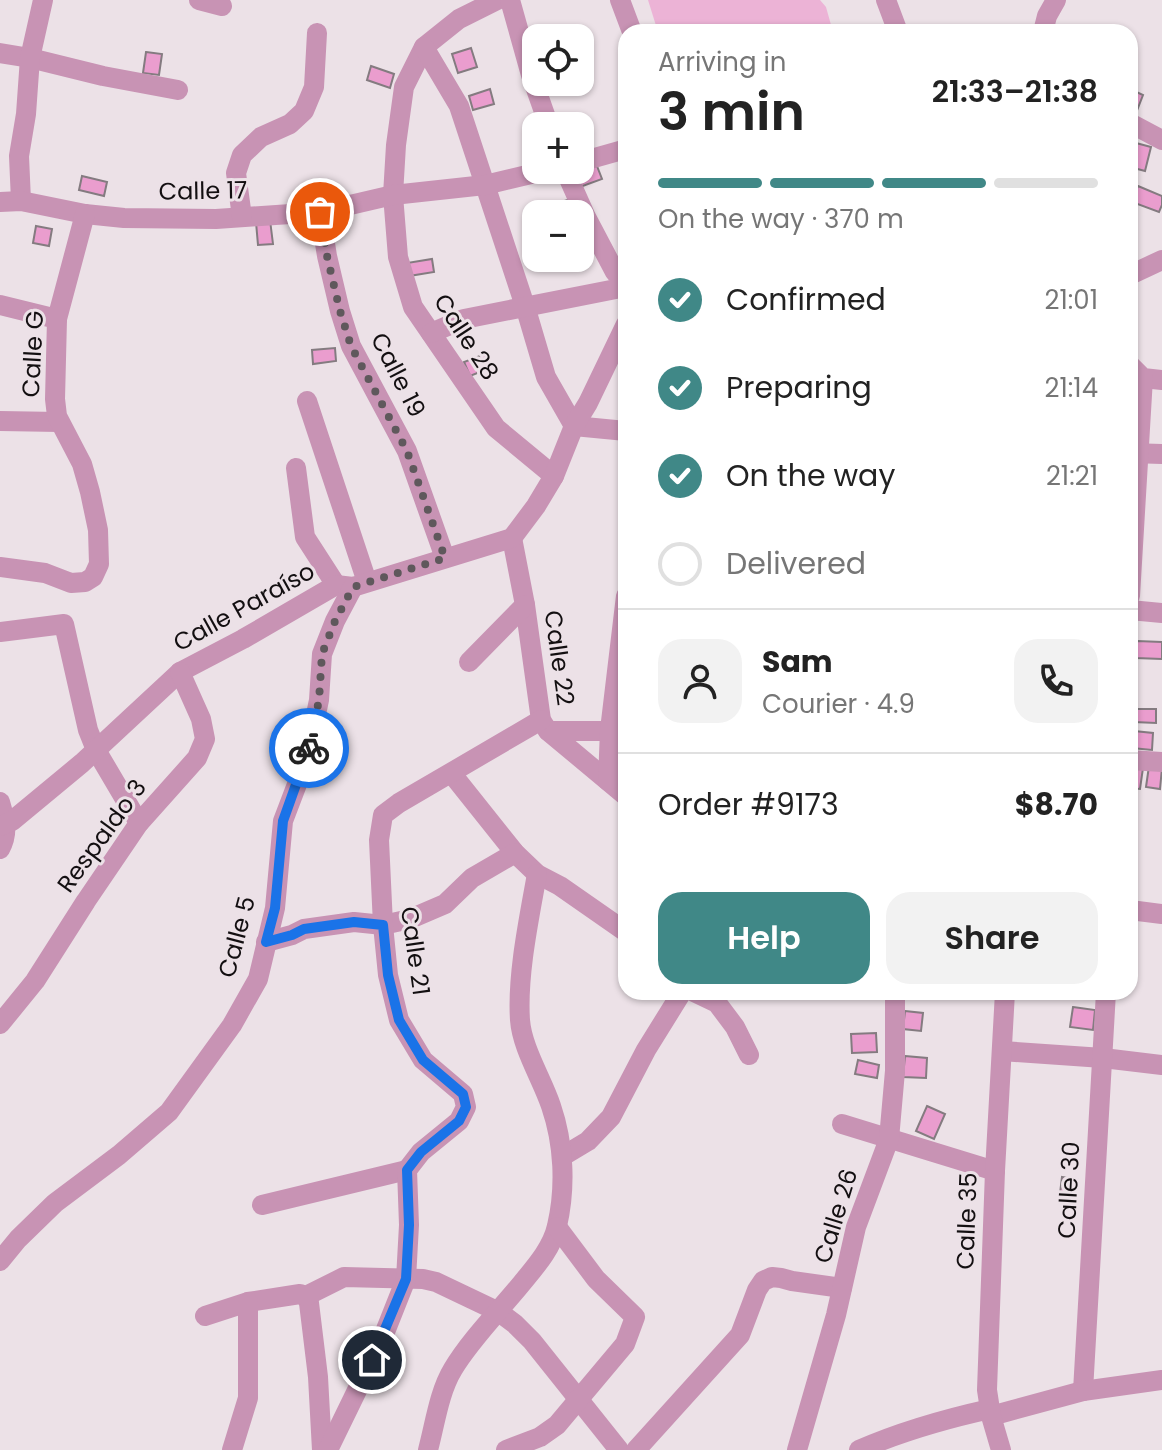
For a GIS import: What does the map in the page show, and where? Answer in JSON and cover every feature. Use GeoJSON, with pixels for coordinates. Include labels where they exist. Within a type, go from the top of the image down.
{"type":"FeatureCollection","features":[{"type":"Feature","properties":{"kind":"street"},"geometry":{"type":"LineString","coordinates":[[21,201],[19,156],[30,58],[43,0]]}},
{"type":"Feature","properties":{"kind":"street"},"geometry":{"type":"LineString","coordinates":[[199,0],[222,6]]}},
{"type":"Feature","properties":{"kind":"street","name":"Calle 28"},"geometry":{"type":"LineString","coordinates":[[497,0],[459,19],[424,47],[404,87],[393,195],[398,257],[413,307],[496,428],[554,476]]}},
{"type":"Feature","properties":{"kind":"street"},"geometry":{"type":"LineString","coordinates":[[510,0],[544,112]]}},
{"type":"Feature","properties":{"kind":"street"},"geometry":{"type":"LineString","coordinates":[[620,0],[629,24]]}},
{"type":"Feature","properties":{"kind":"street"},"geometry":{"type":"LineString","coordinates":[[886,0],[895,24]]}},
{"type":"Feature","properties":{"kind":"street"},"geometry":{"type":"LineString","coordinates":[[1045,24],[1056,0]]}},
{"type":"Feature","properties":{"kind":"street"},"geometry":{"type":"LineString","coordinates":[[242,217],[236,173],[242,155],[261,137],[290,124],[304,111],[314,87],[317,33]]}},
{"type":"Feature","properties":{"kind":"street"},"geometry":{"type":"LineString","coordinates":[[424,47],[459,106],[546,377],[574,426]]}},
{"type":"Feature","properties":{"kind":"street"},"geometry":{"type":"LineString","coordinates":[[0,53],[178,90]]}},
{"type":"Feature","properties":{"kind":"street"},"geometry":{"type":"LineString","coordinates":[[1138,127],[1162,140]]}},
{"type":"Feature","properties":{"kind":"street"},"geometry":{"type":"LineString","coordinates":[[594,158],[618,151]]}},
{"type":"Feature","properties":{"kind":"street","name":"Calle 17"},"geometry":{"type":"LineString","coordinates":[[0,202],[21,201],[85,214],[124,218],[216,219],[320,212],[393,195],[485,185],[522,176]]}},
{"type":"Feature","properties":{"kind":"street"},"geometry":{"type":"LineString","coordinates":[[571,184],[618,273]]}},
{"type":"Feature","properties":{"kind":"street","name":"Calle 19"},"geometry":{"type":"LineString","coordinates":[[320,212],[327,256],[351,346],[407,451],[445,558]]}},
{"type":"Feature","properties":{"kind":"street","name":"Calle G"},"geometry":{"type":"LineString","coordinates":[[0,567],[45,573],[71,583],[85,582],[93,577],[99,564],[98,530],[82,464],[59,422],[55,399],[57,319],[85,214]]}},
{"type":"Feature","properties":{"kind":"street"},"geometry":{"type":"LineString","coordinates":[[1138,271],[1162,260]]}},
{"type":"Feature","properties":{"kind":"street"},"geometry":{"type":"LineString","coordinates":[[431,333],[464,319],[618,289]]}},
{"type":"Feature","properties":{"kind":"street"},"geometry":{"type":"LineString","coordinates":[[0,305],[57,319]]}},
{"type":"Feature","properties":{"kind":"street"},"geometry":{"type":"LineString","coordinates":[[512,538],[554,476],[574,426],[618,341]]}},
{"type":"Feature","properties":{"kind":"street"},"geometry":{"type":"LineString","coordinates":[[1138,425],[1145,375]]}},
{"type":"Feature","properties":{"kind":"street"},"geometry":{"type":"LineString","coordinates":[[307,401],[352,584]]}},
{"type":"Feature","properties":{"kind":"street"},"geometry":{"type":"LineString","coordinates":[[0,421],[59,422]]}},
{"type":"Feature","properties":{"kind":"street"},"geometry":{"type":"LineString","coordinates":[[574,426],[618,430]]}},
{"type":"Feature","properties":{"kind":"street"},"geometry":{"type":"LineString","coordinates":[[1138,453],[1162,454]]}},
{"type":"Feature","properties":{"kind":"street"},"geometry":{"type":"LineString","coordinates":[[296,468],[305,537],[352,584]]}},
{"type":"Feature","properties":{"kind":"street","name":"Calle Paraíso"},"geometry":{"type":"LineString","coordinates":[[3,824],[12,821],[96,750],[180,672],[352,584],[512,538]]}},
{"type":"Feature","properties":{"kind":"street","name":"Calle 22"},"geometry":{"type":"LineString","coordinates":[[512,538],[544,725],[618,789]]}},
{"type":"Feature","properties":{"kind":"street","name":"Calle 5"},"geometry":{"type":"LineString","coordinates":[[0,1261],[55,1203],[119,1155],[169,1112],[239,1014],[258,979],[275,908],[283,821],[307,758],[319,700],[322,654],[352,584]]}},
{"type":"Feature","properties":{"kind":"street"},"geometry":{"type":"LineString","coordinates":[[469,662],[525,605]]}},
{"type":"Feature","properties":{"kind":"street"},"geometry":{"type":"LineString","coordinates":[[1138,611],[1162,613]]}},
{"type":"Feature","properties":{"kind":"street"},"geometry":{"type":"LineString","coordinates":[[0,632],[64,624],[88,730],[96,750],[139,823]]}},
{"type":"Feature","properties":{"kind":"street","name":"Respaldo 3"},"geometry":{"type":"LineString","coordinates":[[0,1024],[35,981],[139,823],[197,758],[205,739],[201,719],[180,672]]}},
{"type":"Feature","properties":{"kind":"street"},"geometry":{"type":"LineString","coordinates":[[544,725],[618,730],[608,781]]}},
{"type":"Feature","properties":{"kind":"street","name":"Calle 21"},"geometry":{"type":"LineString","coordinates":[[407,1170],[421,1152],[459,1121],[466,1107],[463,1094],[423,1060],[399,1020],[388,975],[383,925],[379,840],[383,815],[399,803],[544,725]]}},
{"type":"Feature","properties":{"kind":"street"},"geometry":{"type":"LineString","coordinates":[[1138,760],[1162,762]]}},
{"type":"Feature","properties":{"kind":"street"},"geometry":{"type":"LineString","coordinates":[[452,774],[515,853],[537,874],[560,886],[618,926]]}},
{"type":"Feature","properties":{"kind":"street"},"geometry":{"type":"LineString","coordinates":[[0,802],[6,839],[0,849]]}},
{"type":"Feature","properties":{"kind":"street"},"geometry":{"type":"LineString","coordinates":[[266,942],[304,929],[354,922],[383,925],[410,919],[445,904],[472,878],[515,853]]}},
{"type":"Feature","properties":{"kind":"street"},"geometry":{"type":"LineString","coordinates":[[428,1450],[452,1370],[538,1264],[557,1227],[562,1199],[563,1156],[552,1108],[520,1022],[525,943],[537,874]]}},
{"type":"Feature","properties":{"kind":"street"},"geometry":{"type":"LineString","coordinates":[[1138,911],[1162,914]]}},
{"type":"Feature","properties":{"kind":"street"},"geometry":{"type":"LineString","coordinates":[[563,1156],[588,1141],[611,1117],[646,1050],[677,1000]]}},
{"type":"Feature","properties":{"kind":"street"},"geometry":{"type":"LineString","coordinates":[[711,1000],[717,1003],[735,1027],[749,1055]]}},
{"type":"Feature","properties":{"kind":"street","name":"Calle 26"},"geometry":{"type":"LineString","coordinates":[[797,1450],[836,1315],[856,1227],[889,1139],[895,1071],[895,1000]]}},
{"type":"Feature","properties":{"kind":"street","name":"Calle 35"},"geometry":{"type":"LineString","coordinates":[[1001,1450],[987,1390],[1005,1000]]}},
{"type":"Feature","properties":{"kind":"street","name":"Calle 30"},"geometry":{"type":"LineString","coordinates":[[1083,1391],[1106,1000]]}},
{"type":"Feature","properties":{"kind":"street"},"geometry":{"type":"LineString","coordinates":[[1002,1051],[1162,1065]]}},
{"type":"Feature","properties":{"kind":"street"},"geometry":{"type":"LineString","coordinates":[[842,1124],[995,1171]]}},
{"type":"Feature","properties":{"kind":"street"},"geometry":{"type":"LineString","coordinates":[[262,1205],[407,1170],[409,1225],[406,1279],[383,1337],[325,1450]]}},
{"type":"Feature","properties":{"kind":"street"},"geometry":{"type":"LineString","coordinates":[[506,1450],[540,1437],[557,1425],[625,1344],[635,1317],[596,1279],[557,1227]]}},
{"type":"Feature","properties":{"kind":"street"},"geometry":{"type":"LineString","coordinates":[[205,1316],[248,1302],[300,1294],[306,1296],[344,1277],[436,1282],[499,1312],[532,1341],[619,1450]]}},
{"type":"Feature","properties":{"kind":"street"},"geometry":{"type":"LineString","coordinates":[[636,1450],[740,1335],[763,1281],[772,1277],[842,1288]]}},
{"type":"Feature","properties":{"kind":"street"},"geometry":{"type":"LineString","coordinates":[[306,1296],[325,1450]]}},
{"type":"Feature","properties":{"kind":"street"},"geometry":{"type":"LineString","coordinates":[[232,1450],[248,1398],[248,1302]]}},
{"type":"Feature","properties":{"kind":"street"},"geometry":{"type":"LineString","coordinates":[[859,1450],[932,1422],[1083,1391],[1162,1380]]}},
{"type":"Feature","properties":{"kind":"shaded area"},"geometry":{"type":"Polygon","coordinates":[[[648,0],[820,0],[826,7],[831,24],[656,24],[648,0]]]}},
{"type":"Feature","properties":{"kind":"building"},"geometry":{"type":"Polygon","coordinates":[[[471,48],[477,67],[458,73],[452,54],[471,48]]]}},
{"type":"Feature","properties":{"kind":"building"},"geometry":{"type":"Polygon","coordinates":[[[146,52],[162,54],[159,75],[143,73],[146,52]]]}},
{"type":"Feature","properties":{"kind":"building"},"geometry":{"type":"Polygon","coordinates":[[[371,66],[394,74],[390,88],[367,80],[371,66]]]}},
{"type":"Feature","properties":{"kind":"building"},"geometry":{"type":"Polygon","coordinates":[[[490,89],[494,104],[473,110],[469,96],[490,89]]]}},
{"type":"Feature","properties":{"kind":"building"},"geometry":{"type":"Polygon","coordinates":[[[1138,144],[1151,147],[1145,171],[1138,169],[1138,144]]]}},
{"type":"Feature","properties":{"kind":"building"},"geometry":{"type":"Polygon","coordinates":[[[594,161],[602,179],[594,182],[594,161]]]}},
{"type":"Feature","properties":{"kind":"building"},"geometry":{"type":"Polygon","coordinates":[[[82,176],[107,182],[104,196],[79,190],[82,176]]]}},
{"type":"Feature","properties":{"kind":"building"},"geometry":{"type":"Polygon","coordinates":[[[1138,186],[1162,196],[1159,212],[1138,204],[1138,186]]]}},
{"type":"Feature","properties":{"kind":"building"},"geometry":{"type":"Polygon","coordinates":[[[270,220],[273,244],[258,245],[256,222],[270,220]]]}},
{"type":"Feature","properties":{"kind":"building"},"geometry":{"type":"Polygon","coordinates":[[[36,226],[52,229],[49,246],[33,243],[36,226]]]}},
{"type":"Feature","properties":{"kind":"building"},"geometry":{"type":"Polygon","coordinates":[[[432,259],[434,272],[409,276],[407,263],[432,259]]]}},
{"type":"Feature","properties":{"kind":"building"},"geometry":{"type":"Polygon","coordinates":[[[335,348],[336,361],[313,364],[312,350],[335,348]]]}},
{"type":"Feature","properties":{"kind":"building"},"geometry":{"type":"Polygon","coordinates":[[[485,354],[490,368],[470,376],[464,362],[485,354]]]}},
{"type":"Feature","properties":{"kind":"building"},"geometry":{"type":"Polygon","coordinates":[[[1138,641],[1162,642],[1162,659],[1138,658],[1138,641]]]}},
{"type":"Feature","properties":{"kind":"building"},"geometry":{"type":"Polygon","coordinates":[[[1138,709],[1156,709],[1156,723],[1138,722],[1138,709]]]}},
{"type":"Feature","properties":{"kind":"building"},"geometry":{"type":"Polygon","coordinates":[[[1138,731],[1153,733],[1152,750],[1138,749],[1138,731]]]}},
{"type":"Feature","properties":{"kind":"building"},"geometry":{"type":"Polygon","coordinates":[[[1149,766],[1162,768],[1160,789],[1146,787],[1149,766]]]}},
{"type":"Feature","properties":{"kind":"building"},"geometry":{"type":"Polygon","coordinates":[[[1138,768],[1143,768],[1138,789],[1138,768]]]}},
{"type":"Feature","properties":{"kind":"building"},"geometry":{"type":"Polygon","coordinates":[[[1073,1007],[1095,1010],[1093,1030],[1070,1027],[1073,1007]]]}},
{"type":"Feature","properties":{"kind":"building"},"geometry":{"type":"Polygon","coordinates":[[[905,1011],[923,1013],[921,1031],[903,1029],[905,1011]]]}},
{"type":"Feature","properties":{"kind":"building"},"geometry":{"type":"Polygon","coordinates":[[[876,1033],[877,1052],[852,1053],[851,1034],[876,1033]]]}},
{"type":"Feature","properties":{"kind":"building"},"geometry":{"type":"Polygon","coordinates":[[[905,1056],[927,1058],[926,1078],[903,1077],[905,1056]]]}},
{"type":"Feature","properties":{"kind":"building"},"geometry":{"type":"Polygon","coordinates":[[[858,1060],[879,1065],[877,1078],[855,1074],[858,1060]]]}},
{"type":"Feature","properties":{"kind":"building"},"geometry":{"type":"Polygon","coordinates":[[[927,1106],[945,1114],[934,1139],[916,1131],[927,1106]]]}},
{"type":"Feature","properties":{"kind":"building"},"geometry":{"type":"Polygon","coordinates":[[[1062,1177],[1077,1179],[1074,1204],[1059,1202],[1062,1177]]]}},
{"type":"Feature","properties":{"kind":"way so far"},"geometry":{"type":"LineString","coordinates":[[309,748],[319,700],[322,654],[353,587],[445,558],[407,451],[351,346],[327,256],[320,212]]}},
{"type":"Feature","properties":{"kind":"route"},"geometry":{"type":"LineString","coordinates":[[309,748],[283,821],[275,908],[266,942],[304,929],[354,922],[383,925],[388,975],[399,1020],[423,1060],[463,1094],[466,1107],[459,1121],[421,1152],[407,1170],[409,1225],[406,1279],[372,1360]]}}]}
